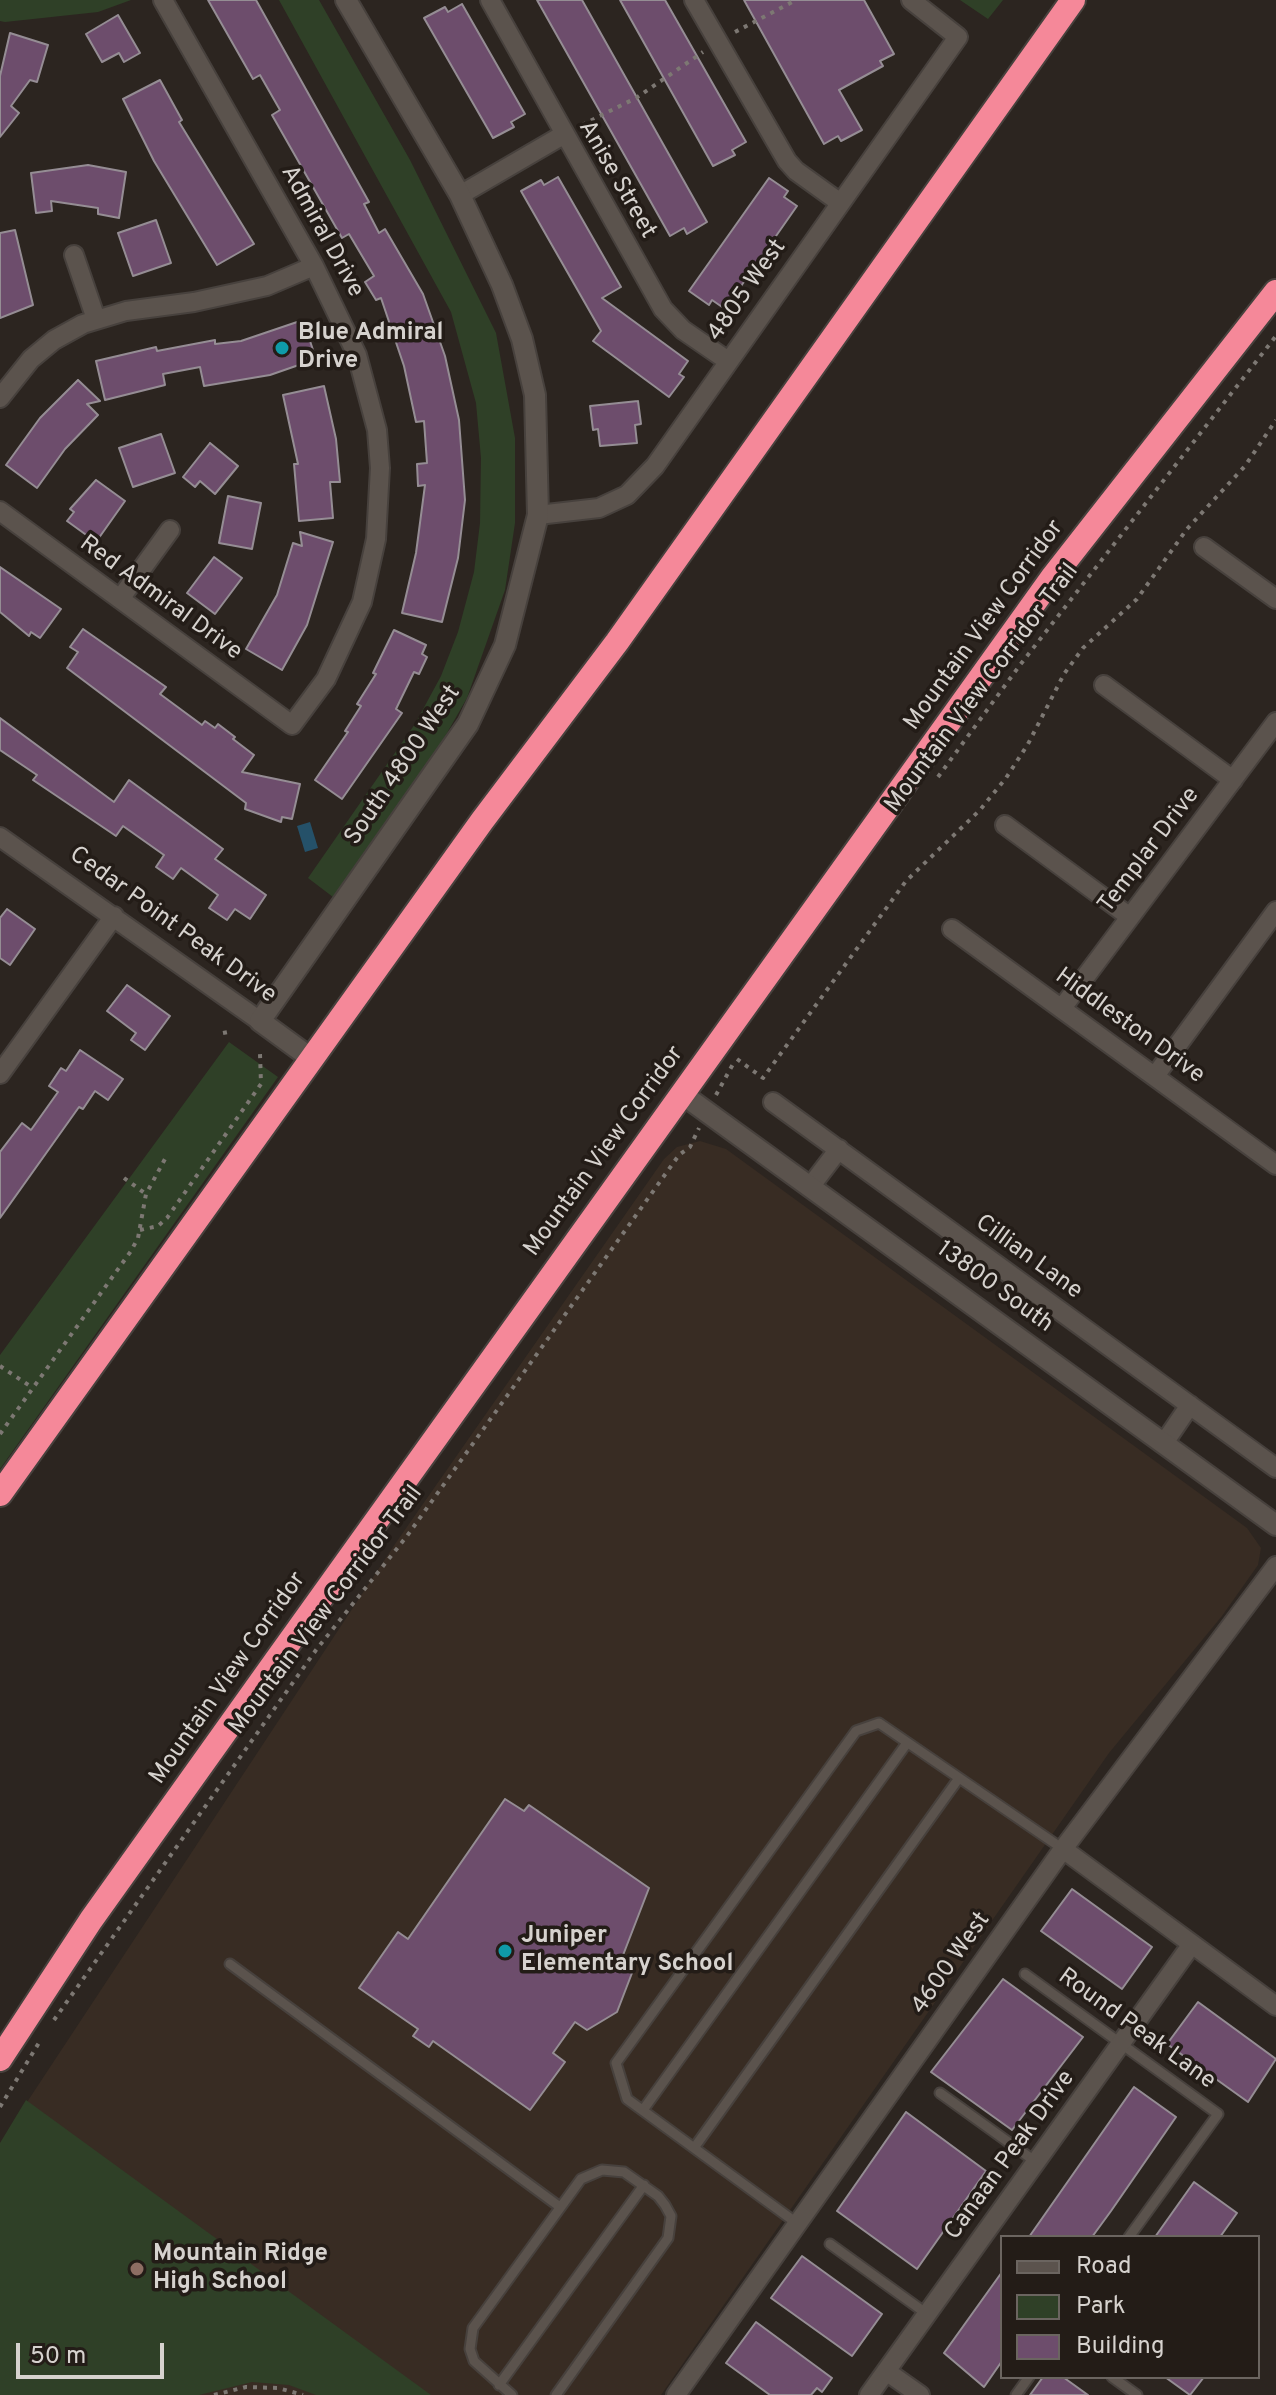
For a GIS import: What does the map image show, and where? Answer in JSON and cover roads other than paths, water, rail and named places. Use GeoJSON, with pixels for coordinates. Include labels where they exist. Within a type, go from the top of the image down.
{"type":"FeatureCollection","features":[{"type":"Feature","properties":{"kind":"highway"},"geometry":{"type":"LineString","coordinates":[[0,1494],[482,821],[617,642],[1073,0]]}},
{"type":"Feature","properties":{"kind":"highway","name":"Mountain View Corridor"},"geometry":{"type":"LineString","coordinates":[[0,2059],[91,1920],[1052,578],[1276,292]]}},
{"type":"Feature","properties":{"kind":"street","name":"Admiral Drive"},"geometry":{"type":"LineString","coordinates":[[163,0],[342,319],[369,393],[377,430],[380,503],[370,572],[351,630],[326,679],[292,725]]}},
{"type":"Feature","properties":{"kind":"street","name":"South 4800 West"},"geometry":{"type":"LineString","coordinates":[[260,1021],[468,724],[505,645],[538,515],[535,395],[525,353],[502,285],[460,195],[346,0]]}},
{"type":"Feature","properties":{"kind":"street","name":"Anise Street"},"geometry":{"type":"LineString","coordinates":[[490,0],[663,309],[683,330],[728,361]]}},
{"type":"Feature","properties":{"kind":"street"},"geometry":{"type":"LineString","coordinates":[[694,0],[787,161],[839,202]]}},
{"type":"Feature","properties":{"kind":"street","name":"4805 West"},"geometry":{"type":"LineString","coordinates":[[538,515],[599,508],[627,495],[655,466],[958,37],[911,0]]}},
{"type":"Feature","properties":{"kind":"street"},"geometry":{"type":"LineString","coordinates":[[460,195],[563,135]]}},
{"type":"Feature","properties":{"kind":"street"},"geometry":{"type":"LineString","coordinates":[[74,255],[96,319]]}},
{"type":"Feature","properties":{"kind":"street"},"geometry":{"type":"LineString","coordinates":[[0,398],[42,349],[96,319],[228,296],[267,286],[314,266]]}},
{"type":"Feature","properties":{"kind":"street","name":"Red Admiral Drive"},"geometry":{"type":"LineString","coordinates":[[0,511],[292,725]]}},
{"type":"Feature","properties":{"kind":"street"},"geometry":{"type":"LineString","coordinates":[[120,599],[170,530]]}},
{"type":"Feature","properties":{"kind":"street"},"geometry":{"type":"LineString","coordinates":[[1204,547],[1276,599]]}},
{"type":"Feature","properties":{"kind":"street"},"geometry":{"type":"LineString","coordinates":[[1104,685],[1233,780]]}},
{"type":"Feature","properties":{"kind":"street","name":"Templar Drive"},"geometry":{"type":"LineString","coordinates":[[1062,1008],[1276,722]]}},
{"type":"Feature","properties":{"kind":"street"},"geometry":{"type":"LineString","coordinates":[[1005,825],[1130,917]]}},
{"type":"Feature","properties":{"kind":"street","name":"Cedar Point Peak Drive"},"geometry":{"type":"LineString","coordinates":[[0,837],[312,1059]]}},
{"type":"Feature","properties":{"kind":"street"},"geometry":{"type":"LineString","coordinates":[[1155,1076],[1276,911]]}},
{"type":"Feature","properties":{"kind":"street"},"geometry":{"type":"LineString","coordinates":[[0,1074],[114,916]]}},
{"type":"Feature","properties":{"kind":"street","name":"Hiddleston Drive"},"geometry":{"type":"LineString","coordinates":[[952,929],[1155,1076],[1272,1155]]}},
{"type":"Feature","properties":{"kind":"street","name":"13800 South"},"geometry":{"type":"LineString","coordinates":[[682,1094],[1276,1525]]}},
{"type":"Feature","properties":{"kind":"street","name":"Cillian Lane"},"geometry":{"type":"LineString","coordinates":[[773,1102],[1276,1468]]}},
{"type":"Feature","properties":{"kind":"street"},"geometry":{"type":"LineString","coordinates":[[810,1187],[839,1149]]}},
{"type":"Feature","properties":{"kind":"street"},"geometry":{"type":"LineString","coordinates":[[1164,1443],[1190,1405]]}},
{"type":"Feature","properties":{"kind":"street","name":"4600 West"},"geometry":{"type":"LineString","coordinates":[[676,2395],[1063,1849],[1276,1566]]}},
{"type":"Feature","properties":{"kind":"street"},"geometry":{"type":"LineString","coordinates":[[1063,1849],[1276,2006]]}},
{"type":"Feature","properties":{"kind":"street","name":"Canaan Peak Drive"},"geometry":{"type":"LineString","coordinates":[[869,2395],[1192,1944]]}},
{"type":"Feature","properties":{"kind":"street"},"geometry":{"type":"LineString","coordinates":[[886,2371],[920,2395]]}},
{"type":"Feature","properties":{"kind":"lane"},"geometry":{"type":"LineString","coordinates":[[798,2224],[627,2099],[616,2063],[625,2050],[856,1731],[879,1723],[1063,1849]]}},
{"type":"Feature","properties":{"kind":"lane"},"geometry":{"type":"LineString","coordinates":[[643,2110],[907,1743]]}},
{"type":"Feature","properties":{"kind":"lane"},"geometry":{"type":"LineString","coordinates":[[694,2148],[959,1778]]}},
{"type":"Feature","properties":{"kind":"lane"},"geometry":{"type":"LineString","coordinates":[[230,1964],[560,2207]]}},
{"type":"Feature","properties":{"kind":"lane","name":"Round Peak Lane"},"geometry":{"type":"LineString","coordinates":[[1025,1974],[1218,2114],[1130,2235]]}},
{"type":"Feature","properties":{"kind":"lane"},"geometry":{"type":"LineString","coordinates":[[940,2093],[1036,2162]]}},
{"type":"Feature","properties":{"kind":"lane"},"geometry":{"type":"LineString","coordinates":[[512,2395],[474,2361],[470,2349],[473,2328],[581,2179],[602,2170],[624,2172],[658,2196],[671,2216],[668,2238],[556,2395]]}},
{"type":"Feature","properties":{"kind":"lane"},"geometry":{"type":"LineString","coordinates":[[499,2385],[644,2185]]}},
{"type":"Feature","properties":{"kind":"lane"},"geometry":{"type":"LineString","coordinates":[[830,2244],[927,2314]]}},
{"type":"Feature","properties":{"kind":"lane"},"geometry":{"type":"LineString","coordinates":[[1115,2379],[1137,2395]]}},
{"type":"Feature","properties":{"kind":"water"},"geometry":{"type":"Polygon","coordinates":[[[310,822],[318,848],[305,852],[297,826],[310,822]]]}},
{"type":"Feature","properties":{"kind":"place","name":"Blue Admiral Drive"},"geometry":{"type":"Point","coordinates":[282,348]}},
{"type":"Feature","properties":{"kind":"place","name":"Juniper Elementary School"},"geometry":{"type":"Point","coordinates":[505,1951]}},
{"type":"Feature","properties":{"kind":"place","name":"Mountain Ridge High School"},"geometry":{"type":"Point","coordinates":[137,2269]}}]}
